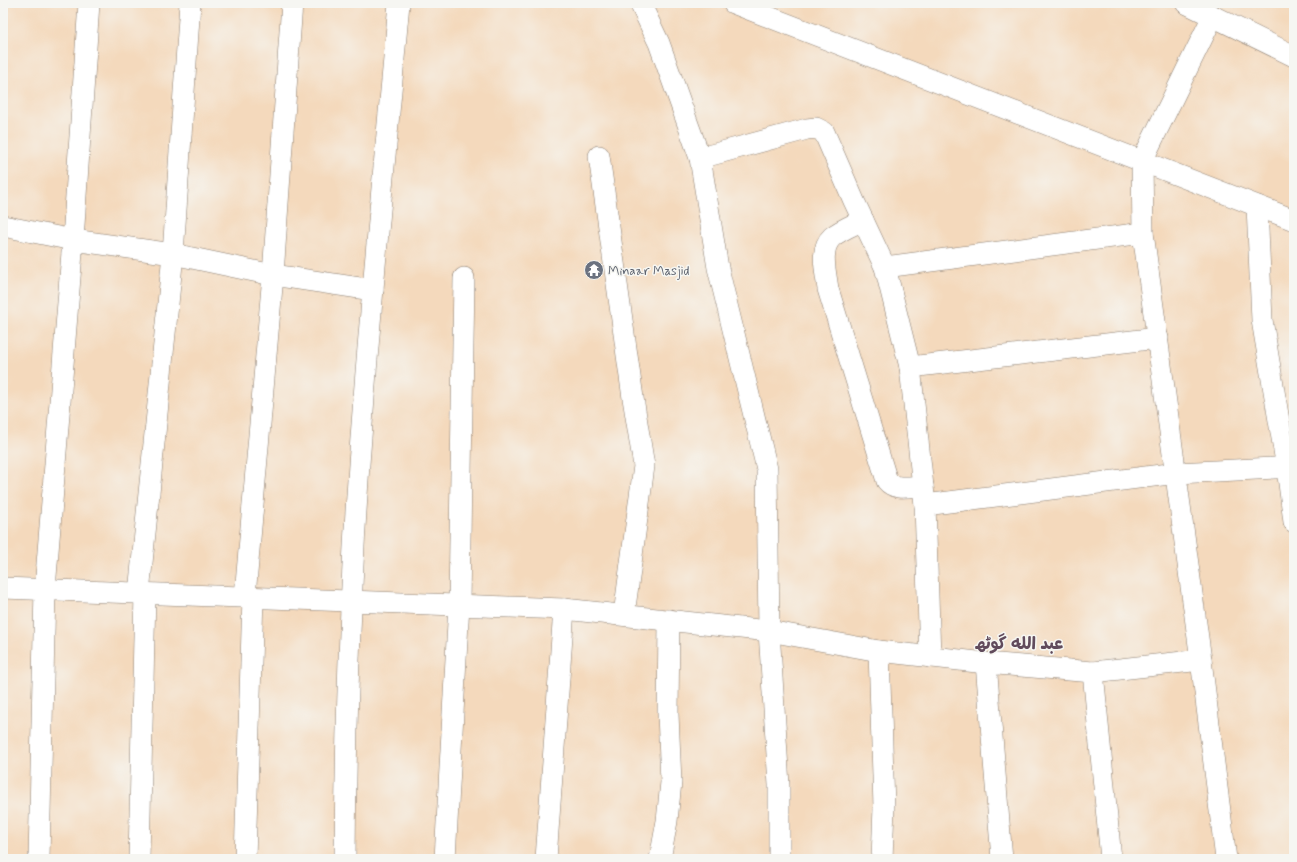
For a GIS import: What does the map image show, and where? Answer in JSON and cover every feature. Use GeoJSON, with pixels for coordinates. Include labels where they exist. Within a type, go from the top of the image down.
{"type":"FeatureCollection","features":[{"type":"Feature","properties":{"kind":"street"},"geometry":{"type":"LineString","coordinates":[[39,859],[45,589],[73,240],[89,3]]}},
{"type":"Feature","properties":{"kind":"street"},"geometry":{"type":"LineString","coordinates":[[139,859],[142,593],[173,254],[190,3]]}},
{"type":"Feature","properties":{"kind":"street"},"geometry":{"type":"LineString","coordinates":[[245,859],[249,596],[292,3]]}},
{"type":"Feature","properties":{"kind":"street"},"geometry":{"type":"LineString","coordinates":[[345,859],[346,758],[352,600],[362,412],[399,3]]}},
{"type":"Feature","properties":{"kind":"street"},"geometry":{"type":"LineString","coordinates":[[640,3],[659,43],[700,158],[718,268],[767,469],[769,631],[779,785],[779,859]]}},
{"type":"Feature","properties":{"kind":"street"},"geometry":{"type":"LineString","coordinates":[[733,3],[1294,220]]}},
{"type":"Feature","properties":{"kind":"street"},"geometry":{"type":"LineString","coordinates":[[1191,4],[1294,56]]}},
{"type":"Feature","properties":{"kind":"street"},"geometry":{"type":"LineString","coordinates":[[1213,16],[1142,161],[1144,233],[1226,859]]}},
{"type":"Feature","properties":{"kind":"street"},"geometry":{"type":"LineString","coordinates":[[700,158],[807,129],[816,128],[824,132],[885,267],[910,367],[924,495],[930,657]]}},
{"type":"Feature","properties":{"kind":"street"},"geometry":{"type":"LineString","coordinates":[[599,156],[644,466],[624,615]]}},
{"type":"Feature","properties":{"kind":"street"},"geometry":{"type":"LineString","coordinates":[[1257,206],[1262,320],[1291,467],[1294,522]]}},
{"type":"Feature","properties":{"kind":"street"},"geometry":{"type":"LineString","coordinates":[[863,220],[833,236],[826,245],[825,265],[828,289],[887,481],[890,485],[924,495],[1176,473],[1291,467]]}},
{"type":"Feature","properties":{"kind":"street"},"geometry":{"type":"LineString","coordinates":[[3,226],[73,240],[173,254],[273,275],[373,290]]}},
{"type":"Feature","properties":{"kind":"street"},"geometry":{"type":"LineString","coordinates":[[885,267],[1144,233]]}},
{"type":"Feature","properties":{"kind":"street"},"geometry":{"type":"LineString","coordinates":[[445,859],[459,604],[464,278]]}},
{"type":"Feature","properties":{"kind":"street"},"geometry":{"type":"LineString","coordinates":[[910,367],[1158,338]]}},
{"type":"Feature","properties":{"kind":"street"},"geometry":{"type":"LineString","coordinates":[[3,588],[249,596],[564,609],[769,631],[879,651],[986,663],[1093,672],[1201,660]]}},
{"type":"Feature","properties":{"kind":"street"},"geometry":{"type":"LineString","coordinates":[[546,859],[564,609]]}},
{"type":"Feature","properties":{"kind":"street"},"geometry":{"type":"LineString","coordinates":[[660,859],[668,821],[671,782],[668,714],[669,620]]}},
{"type":"Feature","properties":{"kind":"street"},"geometry":{"type":"LineString","coordinates":[[879,651],[884,807],[882,859]]}},
{"type":"Feature","properties":{"kind":"street"},"geometry":{"type":"LineString","coordinates":[[986,663],[1002,859]]}},
{"type":"Feature","properties":{"kind":"street"},"geometry":{"type":"LineString","coordinates":[[1093,672],[1111,859]]}},
{"type":"Feature","properties":{"kind":"place","name":"Minaar Masjid"},"geometry":{"type":"Point","coordinates":[594,270]}},
{"type":"Feature","properties":{"kind":"district","name":"عبد الله گوٹھ"},"geometry":{"type":"Point","coordinates":[1019,643]}}]}
